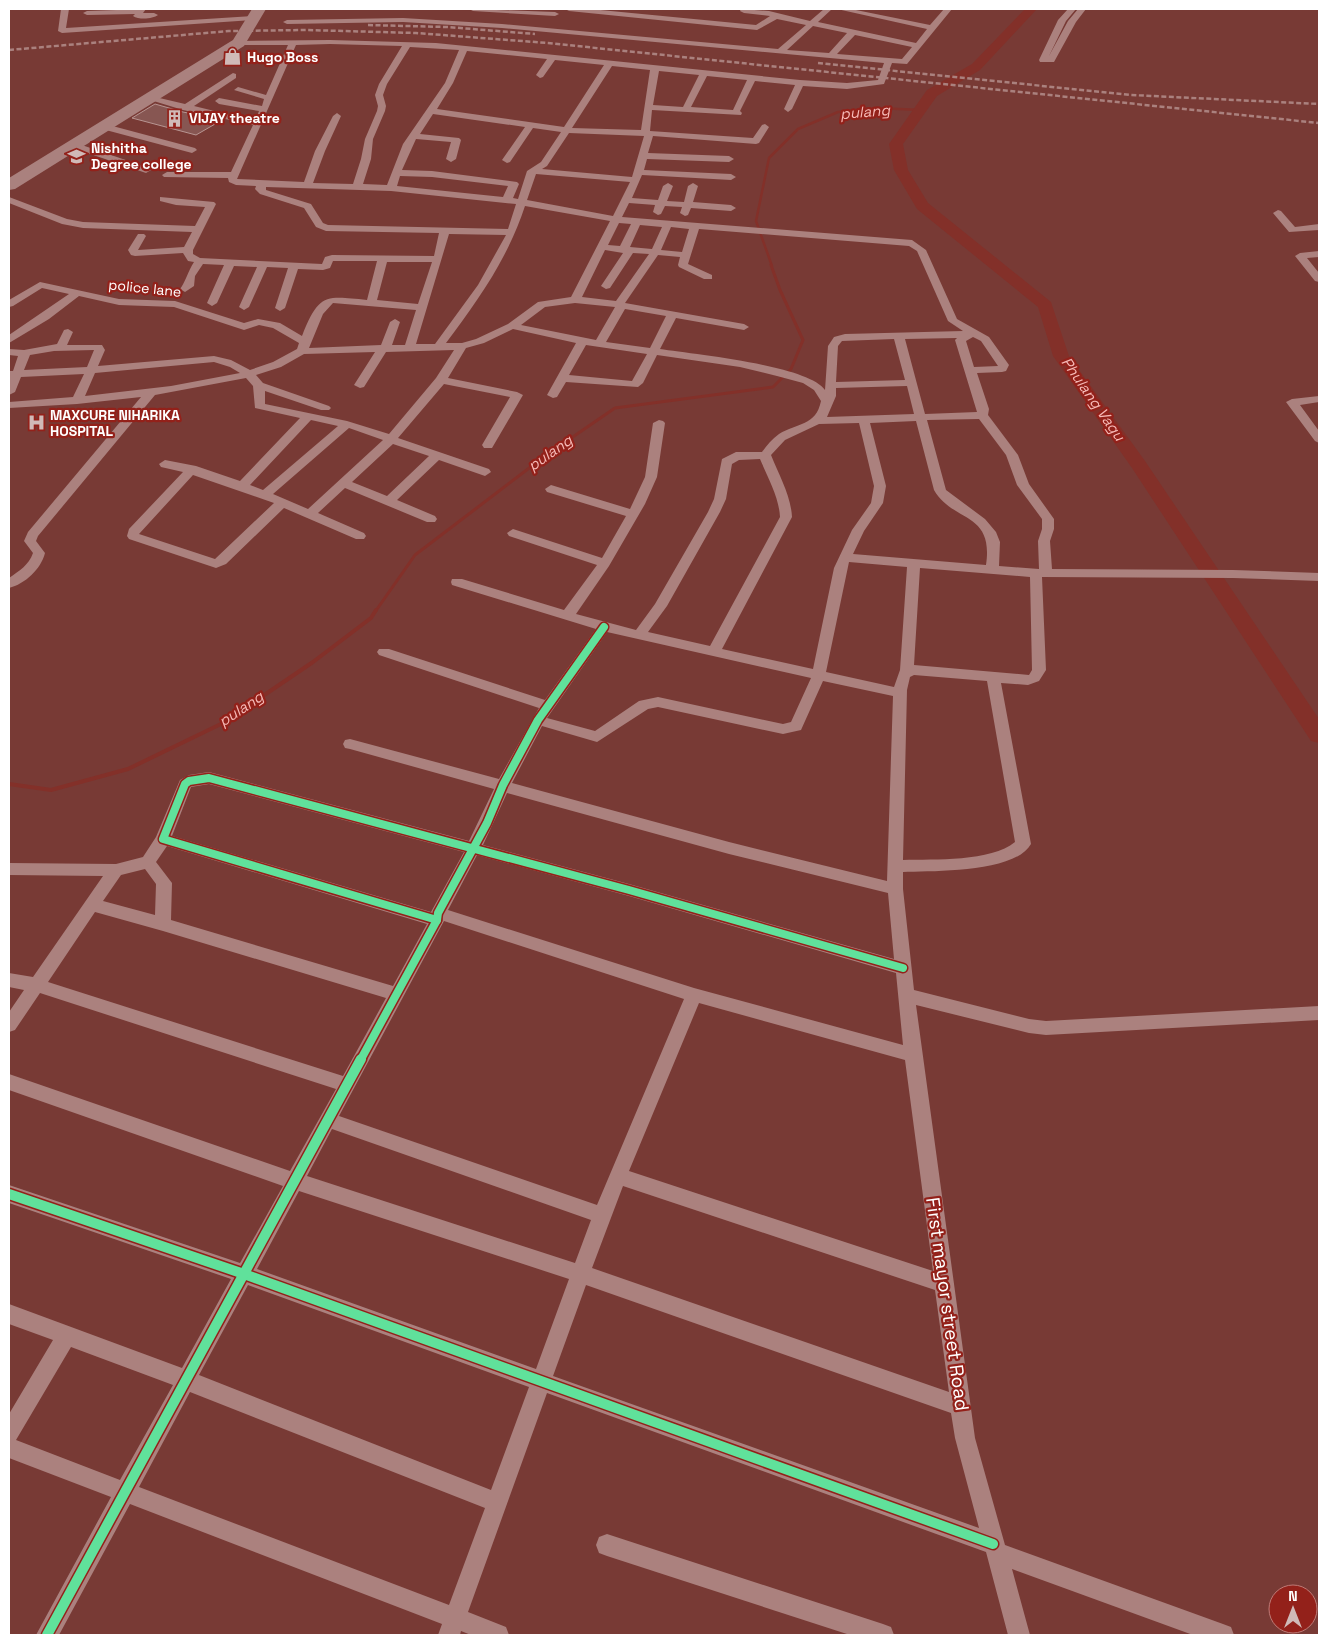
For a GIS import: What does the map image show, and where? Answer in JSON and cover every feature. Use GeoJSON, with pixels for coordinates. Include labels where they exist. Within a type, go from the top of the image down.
{"type":"FeatureCollection","features":[{"type":"Feature","properties":{"kind":"highway"},"geometry":{"type":"LineString","coordinates":[[9,185],[151,99],[241,40],[257,12]]}},
{"type":"Feature","properties":{"kind":"highway"},"geometry":{"type":"LineString","coordinates":[[9,178],[235,40],[241,40]]}},
{"type":"Feature","properties":{"kind":"street"},"geometry":{"type":"LineString","coordinates":[[65,9],[62,31],[133,26],[257,12]]}},
{"type":"Feature","properties":{"kind":"street"},"geometry":{"type":"LineString","coordinates":[[472,9],[555,14]]}},
{"type":"Feature","properties":{"kind":"street"},"geometry":{"type":"LineString","coordinates":[[569,9],[602,20],[691,29],[736,47],[888,62],[907,61],[948,9]]}},
{"type":"Feature","properties":{"kind":"street"},"geometry":{"type":"LineString","coordinates":[[780,52],[828,9]]}},
{"type":"Feature","properties":{"kind":"street"},"geometry":{"type":"LineString","coordinates":[[841,9],[893,26],[919,46]]}},
{"type":"Feature","properties":{"kind":"street"},"geometry":{"type":"LineString","coordinates":[[1072,9],[1062,20],[1043,60],[1051,60],[1072,21],[1082,9]]}},
{"type":"Feature","properties":{"kind":"street"},"geometry":{"type":"LineString","coordinates":[[502,26],[511,10]]}},
{"type":"Feature","properties":{"kind":"street"},"geometry":{"type":"LineString","coordinates":[[737,26],[744,10],[769,13],[853,32],[893,26],[933,28]]}},
{"type":"Feature","properties":{"kind":"street"},"geometry":{"type":"LineString","coordinates":[[84,29],[87,14],[140,12],[165,15]]}},
{"type":"Feature","properties":{"kind":"street"},"geometry":{"type":"LineString","coordinates":[[133,26],[140,12]]}},
{"type":"Feature","properties":{"kind":"street"},"geometry":{"type":"LineString","coordinates":[[174,14],[257,12]]}},
{"type":"Feature","properties":{"kind":"street"},"geometry":{"type":"LineString","coordinates":[[403,20],[418,12]]}},
{"type":"Feature","properties":{"kind":"street"},"geometry":{"type":"LineString","coordinates":[[750,35],[757,28],[776,16]]}},
{"type":"Feature","properties":{"kind":"street"},"geometry":{"type":"LineString","coordinates":[[287,22],[350,17],[502,26],[602,20],[691,29],[737,26],[757,28]]}},
{"type":"Feature","properties":{"kind":"street"},"geometry":{"type":"LineString","coordinates":[[833,54],[853,32]]}},
{"type":"Feature","properties":{"kind":"street"},"geometry":{"type":"LineString","coordinates":[[241,40],[293,43],[408,44],[464,48],[800,83],[847,86],[878,84],[881,82],[888,62]]}},
{"type":"Feature","properties":{"kind":"street"},"geometry":{"type":"LineString","coordinates":[[736,47],[743,41]]}},
{"type":"Feature","properties":{"kind":"street"},"geometry":{"type":"LineString","coordinates":[[293,43],[233,181],[262,184],[391,188],[522,202],[616,219],[905,242],[918,246],[952,321],[985,339],[1004,367],[970,370]]}},
{"type":"Feature","properties":{"kind":"street"},"geometry":{"type":"LineString","coordinates":[[357,187],[370,139],[381,111],[382,106],[379,95],[383,84],[408,44]]}},
{"type":"Feature","properties":{"kind":"street"},"geometry":{"type":"LineString","coordinates":[[391,188],[414,136],[449,83],[464,48]]}},
{"type":"Feature","properties":{"kind":"street"},"geometry":{"type":"LineString","coordinates":[[540,75],[553,57]]}},
{"type":"Feature","properties":{"kind":"street"},"geometry":{"type":"LineString","coordinates":[[438,347],[483,286],[512,232],[532,171],[544,164],[610,63]]}},
{"type":"Feature","properties":{"kind":"street"},"geometry":{"type":"LineString","coordinates":[[575,300],[627,200],[644,156],[648,107],[655,68]]}},
{"type":"Feature","properties":{"kind":"street"},"geometry":{"type":"LineString","coordinates":[[687,106],[704,73]]}},
{"type":"Feature","properties":{"kind":"street"},"geometry":{"type":"LineString","coordinates":[[186,108],[233,76]]}},
{"type":"Feature","properties":{"kind":"street"},"geometry":{"type":"LineString","coordinates":[[648,107],[737,111],[752,78]]}},
{"type":"Feature","properties":{"kind":"street"},"geometry":{"type":"LineString","coordinates":[[788,110],[800,83]]}},
{"type":"Feature","properties":{"kind":"street"},"geometry":{"type":"LineString","coordinates":[[238,90],[270,98]]}},
{"type":"Feature","properties":{"kind":"street"},"geometry":{"type":"LineString","coordinates":[[151,99],[258,124]]}},
{"type":"Feature","properties":{"kind":"street"},"geometry":{"type":"LineString","coordinates":[[219,101],[265,110]]}},
{"type":"Feature","properties":{"kind":"street"},"geometry":{"type":"LineString","coordinates":[[431,111],[567,130],[756,141],[765,127]]}},
{"type":"Feature","properties":{"kind":"street"},"geometry":{"type":"LineString","coordinates":[[308,185],[320,151],[337,116]]}},
{"type":"Feature","properties":{"kind":"street"},"geometry":{"type":"LineString","coordinates":[[507,160],[531,125]]}},
{"type":"Feature","properties":{"kind":"street"},"geometry":{"type":"LineString","coordinates":[[105,127],[192,150]]}},
{"type":"Feature","properties":{"kind":"street"},"geometry":{"type":"LineString","coordinates":[[414,136],[456,140],[451,159]]}},
{"type":"Feature","properties":{"kind":"street"},"geometry":{"type":"LineString","coordinates":[[73,145],[146,170]]}},
{"type":"Feature","properties":{"kind":"street"},"geometry":{"type":"LineString","coordinates":[[644,156],[729,159]]}},
{"type":"Feature","properties":{"kind":"street"},"geometry":{"type":"LineString","coordinates":[[532,171],[637,176],[731,177]]}},
{"type":"Feature","properties":{"kind":"street"},"geometry":{"type":"LineString","coordinates":[[397,173],[432,174],[514,184],[507,200]]}},
{"type":"Feature","properties":{"kind":"street"},"geometry":{"type":"LineString","coordinates":[[167,175],[234,176]]}},
{"type":"Feature","properties":{"kind":"street"},"geometry":{"type":"LineString","coordinates":[[262,184],[261,190],[308,206],[319,225],[326,228],[512,232]]}},
{"type":"Feature","properties":{"kind":"street"},"geometry":{"type":"LineString","coordinates":[[655,223],[668,186]]}},
{"type":"Feature","properties":{"kind":"street"},"geometry":{"type":"LineString","coordinates":[[681,225],[693,186]]}},
{"type":"Feature","properties":{"kind":"street"},"geometry":{"type":"LineString","coordinates":[[163,198],[176,202],[211,204],[188,250],[188,255],[192,259],[200,261],[230,264],[325,267],[328,259],[332,258],[438,259]]}},
{"type":"Feature","properties":{"kind":"street"},"geometry":{"type":"LineString","coordinates":[[9,200],[65,222],[83,225],[200,228]]}},
{"type":"Feature","properties":{"kind":"street"},"geometry":{"type":"LineString","coordinates":[[627,200],[731,208]]}},
{"type":"Feature","properties":{"kind":"street"},"geometry":{"type":"LineString","coordinates":[[1278,214],[1292,230],[1319,227]]}},
{"type":"Feature","properties":{"kind":"street"},"geometry":{"type":"LineString","coordinates":[[606,286],[626,250],[637,221]]}},
{"type":"Feature","properties":{"kind":"street"},"geometry":{"type":"LineString","coordinates":[[599,344],[621,305],[655,253],[668,224]]}},
{"type":"Feature","properties":{"kind":"street"},"geometry":{"type":"LineString","coordinates":[[695,226],[683,265],[708,277]]}},
{"type":"Feature","properties":{"kind":"street"},"geometry":{"type":"LineString","coordinates":[[409,348],[438,259],[445,230]]}},
{"type":"Feature","properties":{"kind":"street"},"geometry":{"type":"LineString","coordinates":[[141,236],[133,250],[134,253],[188,250]]}},
{"type":"Feature","properties":{"kind":"street"},"geometry":{"type":"LineString","coordinates":[[602,247],[686,255]]}},
{"type":"Feature","properties":{"kind":"street"},"geometry":{"type":"LineString","coordinates":[[1319,254],[1300,256],[1319,279]]}},
{"type":"Feature","properties":{"kind":"street"},"geometry":{"type":"LineString","coordinates":[[371,303],[383,258]]}},
{"type":"Feature","properties":{"kind":"street"},"geometry":{"type":"LineString","coordinates":[[186,289],[189,286],[188,282],[193,271],[200,261]]}},
{"type":"Feature","properties":{"kind":"street"},"geometry":{"type":"LineString","coordinates":[[212,303],[230,264]]}},
{"type":"Feature","properties":{"kind":"street"},"geometry":{"type":"LineString","coordinates":[[244,307],[263,265]]}},
{"type":"Feature","properties":{"kind":"street"},"geometry":{"type":"LineString","coordinates":[[280,308],[294,266]]}},
{"type":"Feature","properties":{"kind":"street","name":"police lane"},"geometry":{"type":"LineString","coordinates":[[12,300],[40,285],[119,302],[175,304],[244,327],[258,322],[276,325],[304,347]]}},
{"type":"Feature","properties":{"kind":"street"},"geometry":{"type":"LineString","coordinates":[[9,340],[45,317],[77,293]]}},
{"type":"Feature","properties":{"kind":"street"},"geometry":{"type":"LineString","coordinates":[[304,347],[384,349],[462,346],[480,341],[512,326],[542,304],[575,300],[598,301],[744,327]]}},
{"type":"Feature","properties":{"kind":"street"},"geometry":{"type":"LineString","coordinates":[[9,405],[150,394],[250,375],[285,362],[304,347],[317,315],[328,301],[422,307]]}},
{"type":"Feature","properties":{"kind":"street"},"geometry":{"type":"LineString","coordinates":[[562,378],[634,385],[673,314]]}},
{"type":"Feature","properties":{"kind":"street"},"geometry":{"type":"LineString","coordinates":[[360,385],[384,349],[395,322]]}},
{"type":"Feature","properties":{"kind":"street"},"geometry":{"type":"LineString","coordinates":[[512,326],[599,344],[740,364],[780,373],[795,377],[818,388],[827,400]]}},
{"type":"Feature","properties":{"kind":"street"},"geometry":{"type":"LineString","coordinates":[[57,348],[63,345],[68,332]]}},
{"type":"Feature","properties":{"kind":"street"},"geometry":{"type":"LineString","coordinates":[[639,635],[660,606],[714,512],[720,499],[726,462],[736,456],[765,456],[782,437],[824,416],[827,400],[830,396],[832,346],[838,339],[845,336],[971,333]]}},
{"type":"Feature","properties":{"kind":"street"},"geometry":{"type":"LineString","coordinates":[[971,333],[960,340],[983,409],[982,415],[1012,455],[1023,485],[1048,519],[1042,572]]}},
{"type":"Feature","properties":{"kind":"street"},"geometry":{"type":"LineString","coordinates":[[899,336],[940,490],[943,495],[985,527],[993,537],[992,569]]}},
{"type":"Feature","properties":{"kind":"street"},"geometry":{"type":"LineString","coordinates":[[552,395],[583,340]]}},
{"type":"Feature","properties":{"kind":"street"},"geometry":{"type":"LineString","coordinates":[[9,352],[24,353],[30,350],[98,346],[100,350],[77,401]]}},
{"type":"Feature","properties":{"kind":"street"},"geometry":{"type":"LineString","coordinates":[[310,514],[391,439],[441,380],[462,346]]}},
{"type":"Feature","properties":{"kind":"street"},"geometry":{"type":"LineString","coordinates":[[9,392],[13,374],[24,353]]}},
{"type":"Feature","properties":{"kind":"street"},"geometry":{"type":"LineString","coordinates":[[13,374],[90,370],[214,359],[223,360],[242,368],[259,385],[325,408]]}},
{"type":"Feature","properties":{"kind":"street"},"geometry":{"type":"LineString","coordinates":[[441,380],[516,395],[488,445]]}},
{"type":"Feature","properties":{"kind":"street"},"geometry":{"type":"LineString","coordinates":[[830,385],[912,383]]}},
{"type":"Feature","properties":{"kind":"street"},"geometry":{"type":"LineString","coordinates":[[259,385],[259,406],[347,424],[485,472]]}},
{"type":"Feature","properties":{"kind":"street"},"geometry":{"type":"LineString","coordinates":[[9,584],[27,572],[38,560],[39,553],[30,541],[32,535],[150,394]]}},
{"type":"Feature","properties":{"kind":"street"},"geometry":{"type":"LineString","coordinates":[[1319,400],[1292,402],[1319,439]]}},
{"type":"Feature","properties":{"kind":"street"},"geometry":{"type":"LineString","coordinates":[[817,421],[921,419],[982,415]]}},
{"type":"Feature","properties":{"kind":"street"},"geometry":{"type":"LineString","coordinates":[[243,485],[308,416]]}},
{"type":"Feature","properties":{"kind":"street"},"geometry":{"type":"LineString","coordinates":[[384,652],[543,713],[598,737],[644,705],[658,702],[782,729],[796,726],[818,676],[840,568],[858,530],[877,503],[880,494],[880,486],[864,421]]}},
{"type":"Feature","properties":{"kind":"street"},"geometry":{"type":"LineString","coordinates":[[567,616],[605,563],[639,504],[651,477],[659,423]]}},
{"type":"Feature","properties":{"kind":"street"},"geometry":{"type":"LineString","coordinates":[[266,494],[347,424]]}},
{"type":"Feature","properties":{"kind":"street"},"geometry":{"type":"LineString","coordinates":[[389,501],[437,455]]}},
{"type":"Feature","properties":{"kind":"street"},"geometry":{"type":"LineString","coordinates":[[714,652],[786,517],[786,502],[778,490],[765,456]]}},
{"type":"Feature","properties":{"kind":"street"},"geometry":{"type":"LineString","coordinates":[[165,464],[243,485],[360,536]]}},
{"type":"Feature","properties":{"kind":"street"},"geometry":{"type":"LineString","coordinates":[[192,470],[133,532],[133,536],[216,564],[222,561],[283,502]]}},
{"type":"Feature","properties":{"kind":"street"},"geometry":{"type":"LineString","coordinates":[[343,483],[431,519]]}},
{"type":"Feature","properties":{"kind":"street"},"geometry":{"type":"LineString","coordinates":[[551,489],[633,514]]}},
{"type":"Feature","properties":{"kind":"street"},"geometry":{"type":"LineString","coordinates":[[513,533],[605,563]]}},
{"type":"Feature","properties":{"kind":"street"},"geometry":{"type":"LineString","coordinates":[[845,558],[1042,572],[1319,577]]}},
{"type":"Feature","properties":{"kind":"street","name":"First mayor street Road"},"geometry":{"type":"LineString","coordinates":[[914,564],[907,671],[904,674],[900,690],[895,889],[913,1055],[965,1438],[1019,1635]]}},
{"type":"Feature","properties":{"kind":"street"},"geometry":{"type":"LineString","coordinates":[[907,671],[920,670],[1028,680],[1037,675],[1039,670],[1036,575],[1042,572]]}},
{"type":"Feature","properties":{"kind":"street"},"geometry":{"type":"LineString","coordinates":[[457,582],[604,627],[889,692],[900,690]]}},
{"type":"Feature","properties":{"kind":"street"},"geometry":{"type":"LineString","coordinates":[[47,1635],[438,916],[487,823],[503,785],[543,713],[604,627]]}},
{"type":"Feature","properties":{"kind":"street"},"geometry":{"type":"LineString","coordinates":[[895,866],[975,862],[1010,854],[1019,850],[1023,844],[993,676]]}},
{"type":"Feature","properties":{"kind":"street"},"geometry":{"type":"LineString","coordinates":[[350,744],[730,848],[895,889]]}},
{"type":"Feature","properties":{"kind":"street"},"geometry":{"type":"LineString","coordinates":[[9,869],[116,870],[148,862],[163,839],[185,784],[188,781],[209,778],[474,847],[903,968]]}},
{"type":"Feature","properties":{"kind":"street"},"geometry":{"type":"LineString","coordinates":[[163,839],[438,916],[694,995],[913,1055]]}},
{"type":"Feature","properties":{"kind":"street"},"geometry":{"type":"LineString","coordinates":[[148,862],[164,883],[163,924]]}},
{"type":"Feature","properties":{"kind":"street"},"geometry":{"type":"LineString","coordinates":[[9,1026],[116,870]]}},
{"type":"Feature","properties":{"kind":"street"},"geometry":{"type":"LineString","coordinates":[[92,906],[163,924],[396,994]]}},
{"type":"Feature","properties":{"kind":"street"},"geometry":{"type":"LineString","coordinates":[[9,980],[37,985],[347,1085]]}},
{"type":"Feature","properties":{"kind":"street"},"geometry":{"type":"LineString","coordinates":[[452,1627],[602,1215],[694,995]]}},
{"type":"Feature","properties":{"kind":"street"},"geometry":{"type":"LineString","coordinates":[[906,996],[1029,1026],[1046,1028],[1319,1013]]}},
{"type":"Feature","properties":{"kind":"street"},"geometry":{"type":"LineString","coordinates":[[9,1082],[294,1181],[582,1274],[961,1406]]}},
{"type":"Feature","properties":{"kind":"street"},"geometry":{"type":"LineString","coordinates":[[328,1120],[602,1215]]}},
{"type":"Feature","properties":{"kind":"street"},"geometry":{"type":"LineString","coordinates":[[619,1176],[945,1284]]}},
{"type":"Feature","properties":{"kind":"street"},"geometry":{"type":"LineString","coordinates":[[9,1194],[244,1274],[541,1380],[995,1548],[1223,1635]]}},
{"type":"Feature","properties":{"kind":"street"},"geometry":{"type":"LineString","coordinates":[[9,1314],[186,1380],[498,1503]]}},
{"type":"Feature","properties":{"kind":"street"},"geometry":{"type":"LineString","coordinates":[[9,1433],[67,1336]]}},
{"type":"Feature","properties":{"kind":"street"},"geometry":{"type":"LineString","coordinates":[[9,1448],[125,1492],[452,1627],[498,1635]]}},
{"type":"Feature","properties":{"kind":"street"},"geometry":{"type":"LineString","coordinates":[[607,1545],[883,1635]]}},
{"type":"Feature","properties":{"kind":"building","name":"VIJAY theatre"},"geometry":{"type":"Polygon","coordinates":[[[155,104],[222,120],[196,135],[132,118],[155,104]]]}},
{"type":"Feature","properties":{"kind":"waterway","name":"Phulang Vagu"},"geometry":{"type":"LineString","coordinates":[[1031,9],[976,67],[932,93],[896,144],[901,170],[922,206],[1045,305],[1061,356],[1139,465],[1319,735]]}},
{"type":"Feature","properties":{"kind":"waterway","name":"pulang"},"geometry":{"type":"LineString","coordinates":[[772,266],[756,221],[769,158],[798,129],[838,112],[877,108],[921,110]]}},
{"type":"Feature","properties":{"kind":"waterway","name":"pulang"},"geometry":{"type":"LineString","coordinates":[[375,612],[415,555],[545,456],[615,408],[773,387],[791,369],[803,340],[780,290],[771,265]]}},
{"type":"Feature","properties":{"kind":"waterway","name":"pulang"},"geometry":{"type":"LineString","coordinates":[[9,784],[51,790],[128,769],[223,723],[313,662],[371,618],[376,610]]}},
{"type":"Feature","properties":{"kind":"railway"},"geometry":{"type":"LineString","coordinates":[[368,25],[447,27],[535,34]]}},
{"type":"Feature","properties":{"kind":"railway"},"geometry":{"type":"LineString","coordinates":[[9,50],[229,31],[307,30],[416,33],[548,43],[1319,123]]}},
{"type":"Feature","properties":{"kind":"railway"},"geometry":{"type":"LineString","coordinates":[[818,63],[1131,95],[1319,104]]}},
{"type":"Feature","properties":{"kind":"cycle path"},"geometry":{"type":"LineString","coordinates":[[47,1635],[437,920],[438,913],[487,823],[503,785],[538,720],[604,627]]}},
{"type":"Feature","properties":{"kind":"cycle path"},"geometry":{"type":"LineString","coordinates":[[437,920],[163,839],[185,784],[189,781],[209,778],[629,890],[903,968]]}},
{"type":"Feature","properties":{"kind":"cycle path"},"geometry":{"type":"LineString","coordinates":[[9,1194],[244,1274],[993,1544]]}},
{"type":"Feature","properties":{"kind":"place","name":"Hugo Boss"},"geometry":{"type":"Point","coordinates":[233,57]}},
{"type":"Feature","properties":{"kind":"place","name":"VIJAY theatre"},"geometry":{"type":"Point","coordinates":[175,118]}},
{"type":"Feature","properties":{"kind":"place","name":"Nishitha Degree college"},"geometry":{"type":"Point","coordinates":[77,156]}},
{"type":"Feature","properties":{"kind":"place","name":"MAXCURE NIHARIKA HOSPITAL"},"geometry":{"type":"Point","coordinates":[36,423]}}]}
